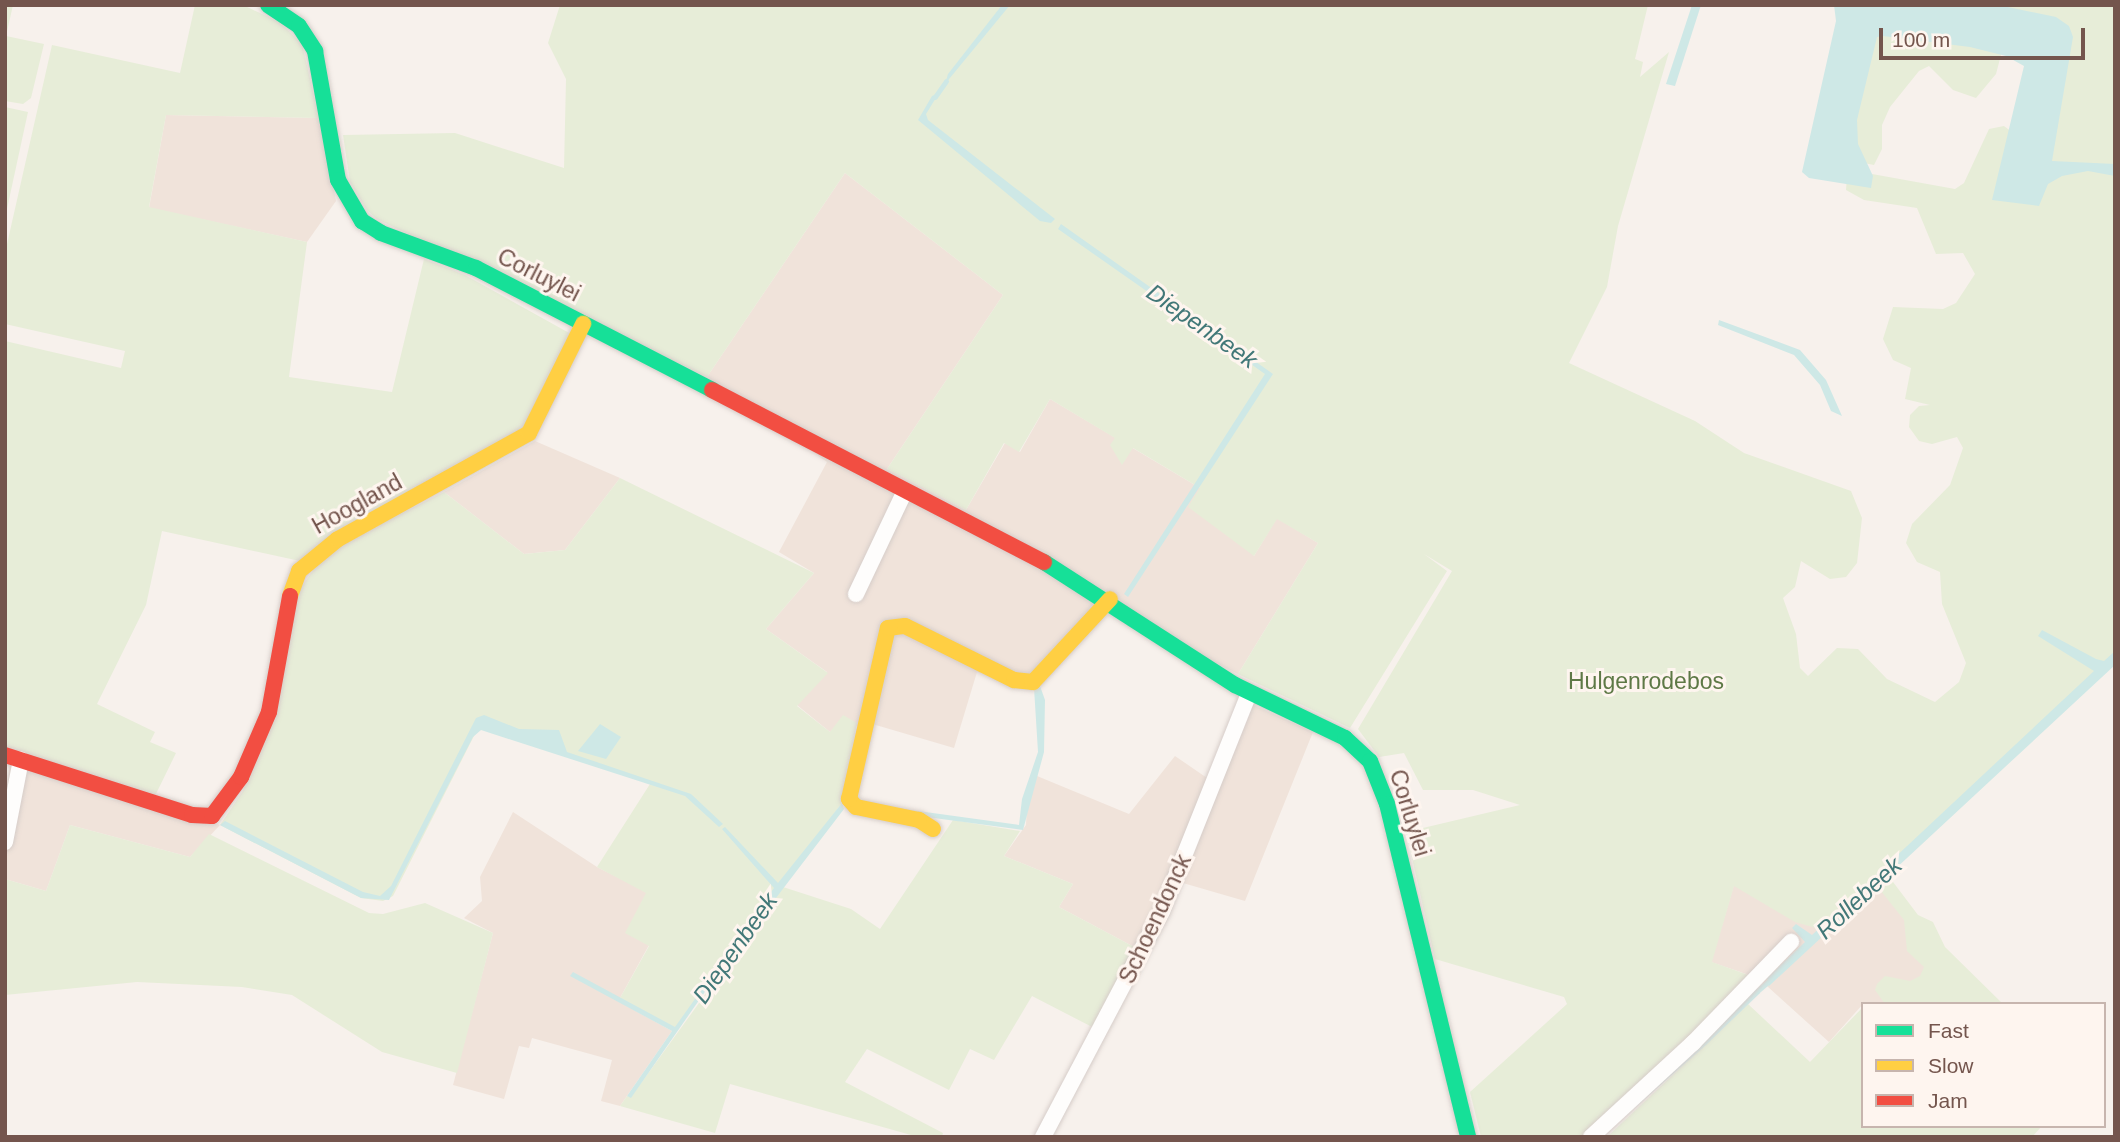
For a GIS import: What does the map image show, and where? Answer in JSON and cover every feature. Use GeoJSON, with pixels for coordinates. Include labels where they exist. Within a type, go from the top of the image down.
{"type":"FeatureCollection","features":[{"type":"Feature","properties":{"kind":"street","name":"Corluylei"},"geometry":{"type":"LineString","coordinates":[[271,6],[299,26],[315,51],[338,180],[362,220],[381,233],[476,268],[905,491],[1110,599],[1249,693],[1345,737],[1370,761],[1410,893],[1468,1137]]}},
{"type":"Feature","properties":{"kind":"street","name":"Hoogland"},"geometry":{"type":"LineString","coordinates":[[13,758],[192,815],[212,816],[241,778],[269,712],[291,592],[299,571],[338,539],[504,451],[529,433],[583,324]]}},
{"type":"Feature","properties":{"kind":"street"},"geometry":{"type":"LineString","coordinates":[[856,594],[905,491]]}},
{"type":"Feature","properties":{"kind":"street"},"geometry":{"type":"LineString","coordinates":[[933,829],[919,820],[863,810],[849,799],[888,628],[905,626],[1014,680],[1033,682],[1045,674],[1110,599]]}},
{"type":"Feature","properties":{"kind":"street","name":"Schoendonck"},"geometry":{"type":"LineString","coordinates":[[1044,1137],[1162,911],[1249,693]]}},
{"type":"Feature","properties":{"kind":"street"},"geometry":{"type":"LineString","coordinates":[[5,842],[13,758]]}},
{"type":"Feature","properties":{"kind":"street"},"geometry":{"type":"LineString","coordinates":[[1591,1137],[1693,1043],[1791,942]]}},
{"type":"Feature","properties":{"kind":"shaded area"},"geometry":{"type":"Polygon","coordinates":[[[166,115],[319,118],[336,201],[307,242],[149,208],[166,115]]]}},
{"type":"Feature","properties":{"kind":"shaded area"},"geometry":{"type":"Polygon","coordinates":[[[845,173],[1003,295],[887,469],[966,510],[1005,443],[1020,452],[1050,399],[1200,488],[1254,556],[1277,518],[1318,543],[1238,674],[1110,610],[1041,686],[977,672],[954,748],[869,723],[830,732],[797,705],[827,672],[766,629],[814,573],[779,552],[827,462],[707,377],[845,173]]]}},
{"type":"Feature","properties":{"kind":"shaded area"},"geometry":{"type":"Polygon","coordinates":[[[535,441],[620,478],[565,550],[524,554],[444,492],[535,441]]]}},
{"type":"Feature","properties":{"kind":"shaded area"},"geometry":{"type":"Polygon","coordinates":[[[1240,699],[1313,732],[1245,901],[1176,881],[1138,949],[1059,907],[1073,884],[1004,856],[1026,825],[1027,804],[1037,776],[1129,814],[1175,756],[1210,780],[1240,699]]]}},
{"type":"Feature","properties":{"kind":"shaded area"},"geometry":{"type":"Polygon","coordinates":[[[5,746],[220,825],[190,857],[70,825],[46,891],[5,879],[9,770],[5,746]]]}},
{"type":"Feature","properties":{"kind":"shaded area"},"geometry":{"type":"Polygon","coordinates":[[[513,812],[597,867],[647,892],[649,945],[620,998],[623,1004],[672,1031],[620,1106],[601,1101],[612,1060],[532,1038],[529,1048],[519,1046],[504,1099],[453,1085],[493,933],[464,918],[482,901],[480,877],[513,812]]]}},
{"type":"Feature","properties":{"kind":"shaded area"},"geometry":{"type":"Polygon","coordinates":[[[1878,878],[1947,953],[1899,1002],[1861,1002],[1861,1006],[1829,1042],[1758,978],[1711,962],[1734,885],[1750,893],[1878,878]]]}},
{"type":"Feature","properties":{"kind":"green space"},"geometry":{"type":"Polygon","coordinates":[[[5,5],[13,5],[6,36],[44,44],[31,98],[23,104],[5,101],[5,5]]]}},
{"type":"Feature","properties":{"kind":"green space"},"geometry":{"type":"Polygon","coordinates":[[[195,5],[243,5],[279,22],[302,44],[319,118],[166,115],[149,207],[307,242],[289,377],[392,392],[424,259],[465,275],[571,334],[530,425],[300,561],[162,531],[146,605],[97,704],[155,732],[150,742],[176,753],[154,798],[5,746],[5,341],[121,368],[125,351],[5,324],[5,253],[52,45],[180,73],[195,5]]]}},
{"type":"Feature","properties":{"kind":"green space","name":"Hulgenrodebos"},"geometry":{"type":"Polygon","coordinates":[[[560,5],[1648,5],[1635,59],[1643,62],[1640,77],[1669,52],[1618,226],[1607,287],[1569,363],[1695,421],[1744,453],[1851,491],[1862,518],[1857,563],[1846,577],[1830,579],[1801,561],[1795,587],[1783,598],[1796,634],[1800,668],[1808,676],[1837,648],[1858,649],[1887,679],[1935,702],[1959,682],[1966,663],[1942,604],[1940,572],[1917,562],[1906,543],[1912,524],[1950,485],[1963,448],[1957,437],[1932,444],[1919,441],[1909,427],[1910,415],[1919,406],[1930,405],[1905,399],[1911,368],[1893,360],[1883,339],[1893,307],[1943,309],[1956,303],[1975,274],[1963,253],[1936,254],[1917,208],[1864,200],[1846,190],[1847,176],[1861,172],[1955,189],[1964,183],[1989,129],[2004,126],[2012,132],[2051,103],[1995,5],[2115,5],[2115,661],[1823,930],[1795,922],[1734,886],[1712,962],[1754,977],[1588,1137],[1481,1137],[1470,1092],[1567,1004],[1564,997],[1435,959],[1406,832],[1520,805],[1473,790],[1423,790],[1404,753],[1379,757],[1358,729],[1452,571],[1424,554],[1447,571],[1350,728],[1238,674],[1318,543],[1277,519],[1254,556],[1188,507],[1200,488],[1133,448],[1122,465],[1110,445],[1115,438],[1050,399],[1019,452],[1004,443],[966,510],[887,469],[1003,295],[845,173],[707,377],[377,219],[367,210],[350,182],[343,135],[455,133],[564,168],[566,79],[548,43],[560,5]]]}},
{"type":"Feature","properties":{"kind":"green space"},"geometry":{"type":"Polygon","coordinates":[[[1894,24],[2002,51],[1996,74],[1976,98],[1953,90],[1929,66],[1919,71],[1890,107],[1882,125],[1882,149],[1874,165],[1854,161],[1860,52],[1875,32],[1894,24]]]}},
{"type":"Feature","properties":{"kind":"green space"},"geometry":{"type":"Polygon","coordinates":[[[5,107],[28,112],[5,218],[5,107]]]}},
{"type":"Feature","properties":{"kind":"green space"},"geometry":{"type":"Polygon","coordinates":[[[620,478],[814,573],[766,629],[828,673],[797,706],[830,732],[843,715],[857,723],[842,803],[675,1028],[620,998],[649,946],[625,933],[646,893],[597,867],[650,784],[479,726],[393,896],[383,901],[361,898],[220,825],[243,791],[300,589],[327,551],[444,492],[524,554],[565,550],[620,478]]]}},
{"type":"Feature","properties":{"kind":"green space"},"geometry":{"type":"Polygon","coordinates":[[[953,820],[1020,831],[1004,856],[1073,884],[1059,907],[1138,949],[1096,1029],[1032,996],[994,1060],[970,1049],[949,1090],[867,1049],[845,1082],[943,1133],[942,1137],[918,1137],[730,1084],[715,1133],[620,1106],[627,1096],[631,1097],[783,887],[851,909],[880,929],[953,820]]]}},
{"type":"Feature","properties":{"kind":"green space"},"geometry":{"type":"Polygon","coordinates":[[[70,825],[190,857],[209,834],[369,913],[383,914],[425,903],[493,933],[457,1073],[382,1052],[292,995],[242,987],[137,982],[5,995],[5,879],[46,891],[70,825]]]}},
{"type":"Feature","properties":{"kind":"green space"},"geometry":{"type":"Polygon","coordinates":[[[1890,878],[1918,915],[1933,922],[1945,947],[2001,1002],[1884,1002],[1875,990],[1885,976],[1910,981],[1920,976],[1924,967],[1907,951],[1904,920],[1881,891],[1890,878]]]}},
{"type":"Feature","properties":{"kind":"green space"},"geometry":{"type":"Polygon","coordinates":[[[1748,1004],[1810,1062],[1861,1009],[1861,1128],[2040,1128],[2032,1137],[1607,1137],[1748,1004]]]}},
{"type":"Feature","properties":{"kind":"water"},"geometry":{"type":"Polygon","coordinates":[[[1002,5],[1010,5],[945,84],[948,74],[1002,5]]]}},
{"type":"Feature","properties":{"kind":"water"},"geometry":{"type":"Polygon","coordinates":[[[1692,5],[1701,5],[1675,86],[1666,84],[1692,5]]]}},
{"type":"Feature","properties":{"kind":"water"},"geometry":{"type":"Polygon","coordinates":[[[1834,5],[1998,5],[2056,17],[2069,26],[2073,37],[2052,161],[2115,164],[2115,176],[2088,171],[2062,176],[2048,184],[2039,206],[1992,200],[2024,66],[2006,56],[1970,47],[1883,36],[1877,37],[1857,120],[1858,144],[1873,176],[1871,188],[1809,178],[1802,172],[1836,21],[1834,5]]]}},
{"type":"Feature","properties":{"kind":"water"},"geometry":{"type":"Polygon","coordinates":[[[939,93],[926,114],[928,120],[1055,219],[1051,223],[1040,221],[918,120],[932,96],[939,93]]]}},
{"type":"Feature","properties":{"kind":"water"},"geometry":{"type":"Polygon","coordinates":[[[1061,224],[1273,374],[1128,597],[1124,594],[1265,374],[1058,229],[1061,224]]]}},
{"type":"Feature","properties":{"kind":"water"},"geometry":{"type":"Polygon","coordinates":[[[1719,320],[1800,350],[1826,380],[1842,416],[1831,411],[1820,385],[1794,355],[1718,325],[1719,320]]]}},
{"type":"Feature","properties":{"kind":"water"},"geometry":{"type":"Polygon","coordinates":[[[2042,630],[2096,659],[2104,661],[2115,651],[2115,665],[1769,986],[1767,978],[1805,942],[1792,928],[1796,924],[1812,935],[2094,671],[2038,636],[2042,630]]]}},
{"type":"Feature","properties":{"kind":"water"},"geometry":{"type":"Polygon","coordinates":[[[1040,686],[1045,700],[1044,752],[1023,830],[904,814],[889,807],[1019,825],[1022,799],[1038,752],[1034,688],[1040,686]]]}},
{"type":"Feature","properties":{"kind":"water"},"geometry":{"type":"Polygon","coordinates":[[[484,715],[519,729],[559,730],[567,752],[691,794],[723,824],[719,827],[685,796],[481,730],[473,737],[389,900],[361,898],[220,825],[225,821],[363,892],[380,896],[391,886],[476,718],[484,715]]]}},
{"type":"Feature","properties":{"kind":"water"},"geometry":{"type":"Polygon","coordinates":[[[600,724],[621,737],[606,759],[578,751],[600,724]]]}},
{"type":"Feature","properties":{"kind":"water"},"geometry":{"type":"Polygon","coordinates":[[[842,803],[844,809],[711,983],[631,1098],[627,1096],[672,1031],[570,976],[573,972],[675,1027],[774,888],[722,829],[725,827],[778,883],[842,803]]]}},
{"type":"Feature","properties":{"kind":"water"},"geometry":{"type":"Polygon","coordinates":[[[1757,989],[1760,993],[1706,1045],[1622,1119],[1757,989]]]}},
{"type":"Feature","properties":{"kind":"waterway","name":"Diepenbeek"},"geometry":{"type":"LineString","coordinates":[[935,97],[946,81]]}},
{"type":"Feature","properties":{"kind":"waterway","name":"Rollebeek"},"geometry":{"type":"LineString","coordinates":[[1754,994],[1771,979]]}},
{"type":"Feature","properties":{"kind":"traffic: fast"},"geometry":{"type":"LineString","coordinates":[[268,5],[299,26],[315,51],[338,180],[362,221],[381,233],[476,268],[712,390]]}},
{"type":"Feature","properties":{"kind":"traffic: fast"},"geometry":{"type":"LineString","coordinates":[[1044,562],[1235,685],[1345,738],[1370,761],[1387,804],[1468,1137]]}},
{"type":"Feature","properties":{"kind":"traffic: slow"},"geometry":{"type":"LineString","coordinates":[[290,596],[299,571],[338,539],[529,433],[583,324]]}},
{"type":"Feature","properties":{"kind":"traffic: slow"},"geometry":{"type":"LineString","coordinates":[[933,829],[919,820],[856,807],[849,799],[888,628],[905,626],[1014,680],[1033,682],[1110,599]]}},
{"type":"Feature","properties":{"kind":"traffic: jam"},"geometry":{"type":"LineString","coordinates":[[712,390],[1044,562]]}},
{"type":"Feature","properties":{"kind":"traffic: jam"},"geometry":{"type":"LineString","coordinates":[[5,755],[192,815],[212,816],[241,777],[269,712],[290,596]]}}]}
